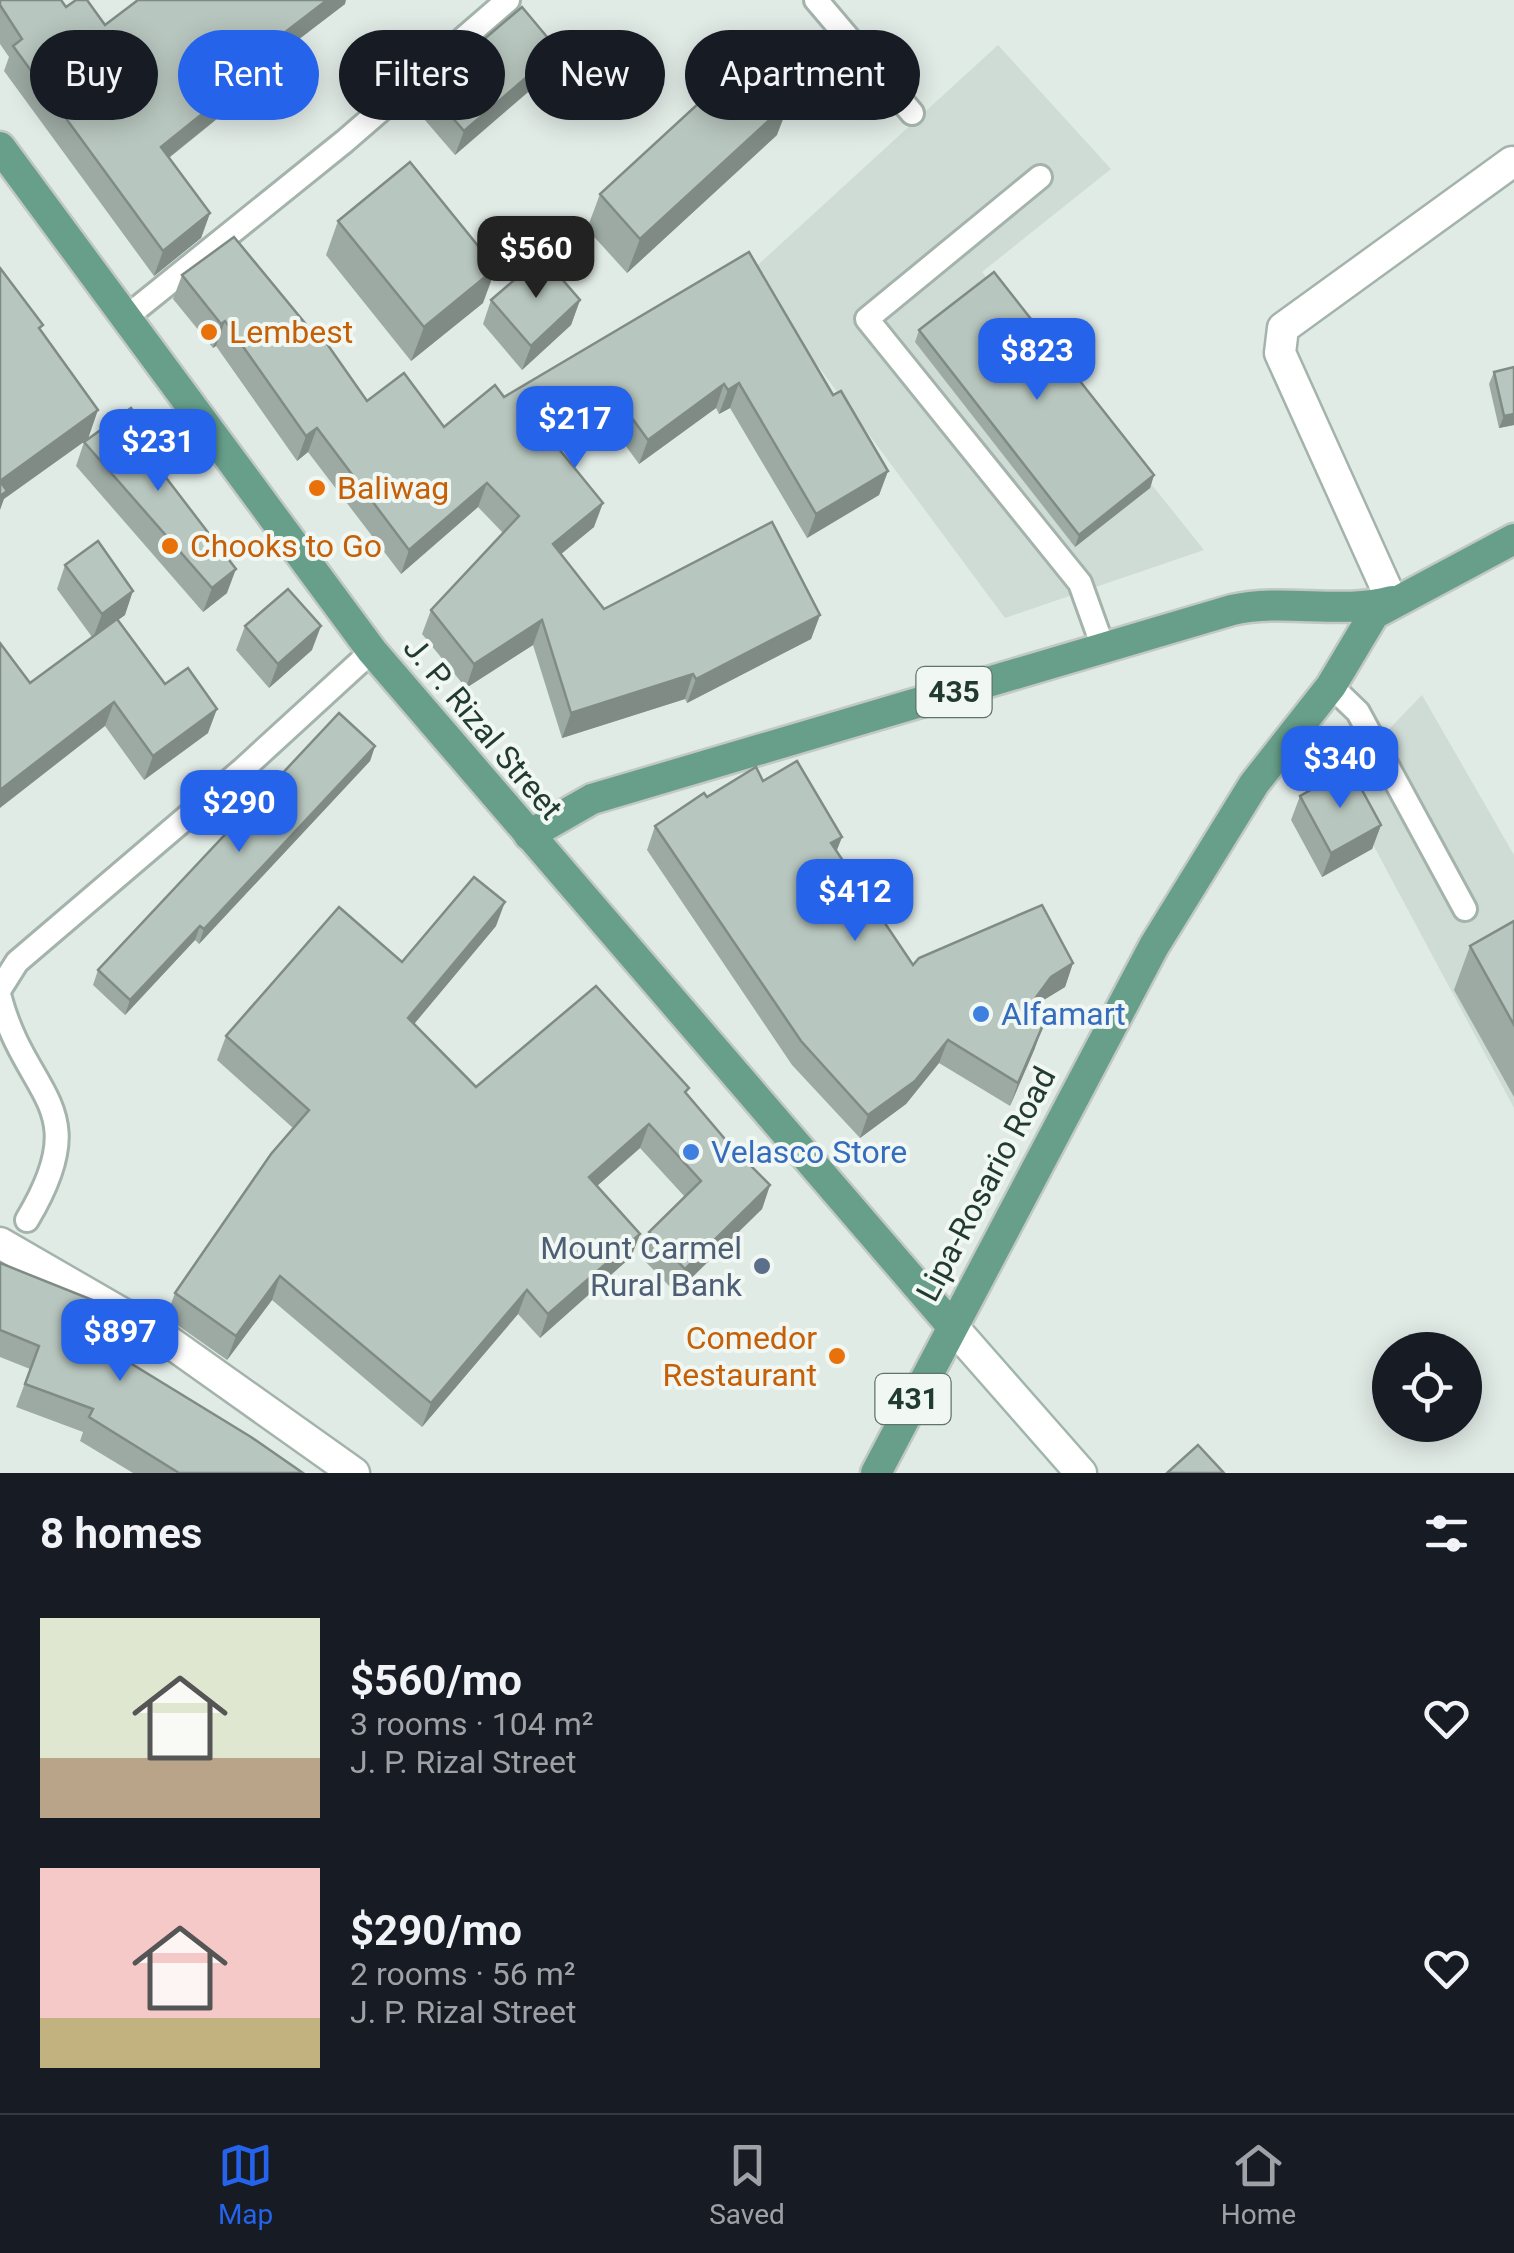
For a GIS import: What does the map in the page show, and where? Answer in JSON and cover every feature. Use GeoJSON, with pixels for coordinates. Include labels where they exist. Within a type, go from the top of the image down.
{"type":"FeatureCollection","features":[{"type":"Feature","properties":{"kind":"main road","name":"J. P. Rizal Street"},"geometry":{"type":"LineString","coordinates":[[0,147],[372,651],[951,1325]]}},
{"type":"Feature","properties":{"kind":"main road","name":"Lipa-Rosario Road"},"geometry":{"type":"LineString","coordinates":[[876,1473],[951,1325],[1192,880],[1274,756],[1332,686],[1367,622],[1392,600],[1512,544]]}},
{"type":"Feature","properties":{"kind":"main road","name":"435"},"geometry":{"type":"LineString","coordinates":[[529,836],[592,799],[1246,607],[1368,606],[1392,600]]}},
{"type":"Feature","properties":{"kind":"street"},"geometry":{"type":"LineString","coordinates":[[1392,600],[1280,353],[1279,340],[1284,328],[1512,162]]}},
{"type":"Feature","properties":{"kind":"street"},"geometry":{"type":"LineString","coordinates":[[0,1243],[161,1336],[354,1473]]}},
{"type":"Feature","properties":{"kind":"street"},"geometry":{"type":"LineString","coordinates":[[951,1325],[1081,1473]]}},
{"type":"Feature","properties":{"kind":"lane"},"geometry":{"type":"LineString","coordinates":[[124,319],[345,141],[508,0]]}},
{"type":"Feature","properties":{"kind":"lane"},"geometry":{"type":"LineString","coordinates":[[816,0],[841,30]]}},
{"type":"Feature","properties":{"kind":"lane"},"geometry":{"type":"LineString","coordinates":[[1040,177],[867,319],[1080,583],[1102,647]]}},
{"type":"Feature","properties":{"kind":"lane"},"geometry":{"type":"LineString","coordinates":[[0,989],[16,962],[242,770],[372,651]]}},
{"type":"Feature","properties":{"kind":"lane"},"geometry":{"type":"LineString","coordinates":[[1332,686],[1358,712],[1466,909]]}},
{"type":"Feature","properties":{"kind":"lane"},"geometry":{"type":"LineString","coordinates":[[0,998],[56,1126],[54,1171],[27,1220]]}},
{"type":"Feature","properties":{"kind":"shaded area"},"geometry":{"type":"Polygon","coordinates":[[[998,45],[1111,169],[982,272],[1204,550],[1005,618],[749,273],[998,45]]]}},
{"type":"Feature","properties":{"kind":"shaded area"},"geometry":{"type":"Polygon","coordinates":[[[1422,695],[1514,855],[1514,1108],[1339,781],[1422,695]]]}},
{"type":"Feature","properties":{"kind":"building"},"geometry":{"type":"Polygon","coordinates":[[[0,0],[61,0],[66,7],[76,0],[87,0],[105,25],[138,0],[327,0],[288,30],[178,30],[178,120],[195,120],[161,147],[210,213],[163,251],[67,120],[158,120],[158,30],[30,30],[30,69],[13,46],[22,39],[0,0]]]}},
{"type":"Feature","properties":{"kind":"building"},"geometry":{"type":"Polygon","coordinates":[[[522,7],[541,30],[525,30],[525,78],[505,96],[505,30],[495,30],[522,7]]]}},
{"type":"Feature","properties":{"kind":"building"},"geometry":{"type":"Polygon","coordinates":[[[685,116],[685,120],[769,120],[640,239],[600,194],[685,116]]]}},
{"type":"Feature","properties":{"kind":"building"},"geometry":{"type":"Polygon","coordinates":[[[455,120],[477,120],[464,131],[455,120]]]}},
{"type":"Feature","properties":{"kind":"building"},"geometry":{"type":"Polygon","coordinates":[[[410,162],[496,268],[424,327],[338,221],[410,162]]]}},
{"type":"Feature","properties":{"kind":"building"},"geometry":{"type":"Polygon","coordinates":[[[234,237],[314,334],[318,331],[367,401],[404,373],[444,427],[495,385],[504,397],[749,252],[833,395],[841,391],[888,471],[816,514],[739,383],[728,390],[724,384],[648,440],[610,388],[550,438],[603,503],[553,544],[604,609],[772,522],[820,615],[696,679],[693,674],[571,713],[542,620],[474,664],[431,610],[519,516],[487,483],[409,550],[317,428],[306,436],[225,321],[221,324],[182,275],[234,237]]]}},
{"type":"Feature","properties":{"kind":"building"},"geometry":{"type":"Polygon","coordinates":[[[542,256],[580,300],[531,346],[491,300],[542,256]]]}},
{"type":"Feature","properties":{"kind":"building"},"geometry":{"type":"Polygon","coordinates":[[[0,268],[43,325],[39,328],[98,410],[0,481],[0,268]]]}},
{"type":"Feature","properties":{"kind":"building"},"geometry":{"type":"Polygon","coordinates":[[[994,272],[1154,475],[1079,535],[919,330],[994,272]]]}},
{"type":"Feature","properties":{"kind":"building"},"geometry":{"type":"Polygon","coordinates":[[[1514,367],[1514,414],[1504,416],[1494,372],[1514,367]]]}},
{"type":"Feature","properties":{"kind":"building"},"geometry":{"type":"Polygon","coordinates":[[[131,408],[161,451],[151,458],[236,569],[212,588],[84,442],[131,408]]]}},
{"type":"Feature","properties":{"kind":"building"},"geometry":{"type":"Polygon","coordinates":[[[98,541],[133,591],[102,614],[65,565],[98,541]]]}},
{"type":"Feature","properties":{"kind":"building"},"geometry":{"type":"Polygon","coordinates":[[[288,589],[321,626],[278,664],[245,626],[288,589]]]}},
{"type":"Feature","properties":{"kind":"building"},"geometry":{"type":"Polygon","coordinates":[[[117,619],[165,684],[188,668],[217,709],[153,756],[114,702],[0,790],[0,643],[30,683],[117,619]]]}},
{"type":"Feature","properties":{"kind":"building"},"geometry":{"type":"Polygon","coordinates":[[[339,713],[375,746],[204,929],[200,926],[130,1000],[98,970],[339,713]]]}},
{"type":"Feature","properties":{"kind":"building"},"geometry":{"type":"Polygon","coordinates":[[[797,761],[842,837],[831,843],[913,965],[919,958],[1042,905],[1073,963],[1051,977],[1031,1004],[1043,1025],[1018,1083],[948,1040],[915,1081],[868,1115],[801,1041],[655,826],[704,793],[707,797],[756,767],[763,781],[797,761]]]}},
{"type":"Feature","properties":{"kind":"building"},"geometry":{"type":"Polygon","coordinates":[[[1350,768],[1381,825],[1331,853],[1300,796],[1350,768]]]}},
{"type":"Feature","properties":{"kind":"building"},"geometry":{"type":"Polygon","coordinates":[[[474,877],[505,902],[408,1018],[476,1087],[596,986],[689,1088],[685,1092],[730,1145],[770,1185],[685,1269],[649,1232],[701,1181],[649,1124],[589,1177],[640,1234],[548,1314],[527,1290],[431,1403],[280,1276],[236,1336],[175,1293],[271,1154],[309,1110],[226,1036],[339,907],[402,962],[474,877]]]}},
{"type":"Feature","properties":{"kind":"building"},"geometry":{"type":"Polygon","coordinates":[[[1514,921],[1514,1025],[1470,946],[1514,921]]]}},
{"type":"Feature","properties":{"kind":"building"},"geometry":{"type":"Polygon","coordinates":[[[0,1263],[110,1307],[96,1342],[303,1473],[179,1473],[89,1417],[93,1409],[25,1384],[39,1346],[0,1330],[0,1263]]]}},
{"type":"Feature","properties":{"kind":"building"},"geometry":{"type":"Polygon","coordinates":[[[1198,1445],[1224,1473],[1167,1473],[1198,1445]]]}},
{"type":"Feature","properties":{"kind":"place","name":"Lembest"},"geometry":{"type":"Point","coordinates":[209,332]}},
{"type":"Feature","properties":{"kind":"place","name":"Baliwag"},"geometry":{"type":"Point","coordinates":[317,488]}},
{"type":"Feature","properties":{"kind":"place","name":"Chooks to Go"},"geometry":{"type":"Point","coordinates":[170,546]}},
{"type":"Feature","properties":{"kind":"place","name":"Alfamart"},"geometry":{"type":"Point","coordinates":[981,1014]}},
{"type":"Feature","properties":{"kind":"place","name":"Velasco Store"},"geometry":{"type":"Point","coordinates":[691,1152]}},
{"type":"Feature","properties":{"kind":"place","name":"Mount Carmel Rural Bank"},"geometry":{"type":"Point","coordinates":[762,1266]}},
{"type":"Feature","properties":{"kind":"place","name":"Comedor Restaurant"},"geometry":{"type":"Point","coordinates":[837,1356]}}]}
